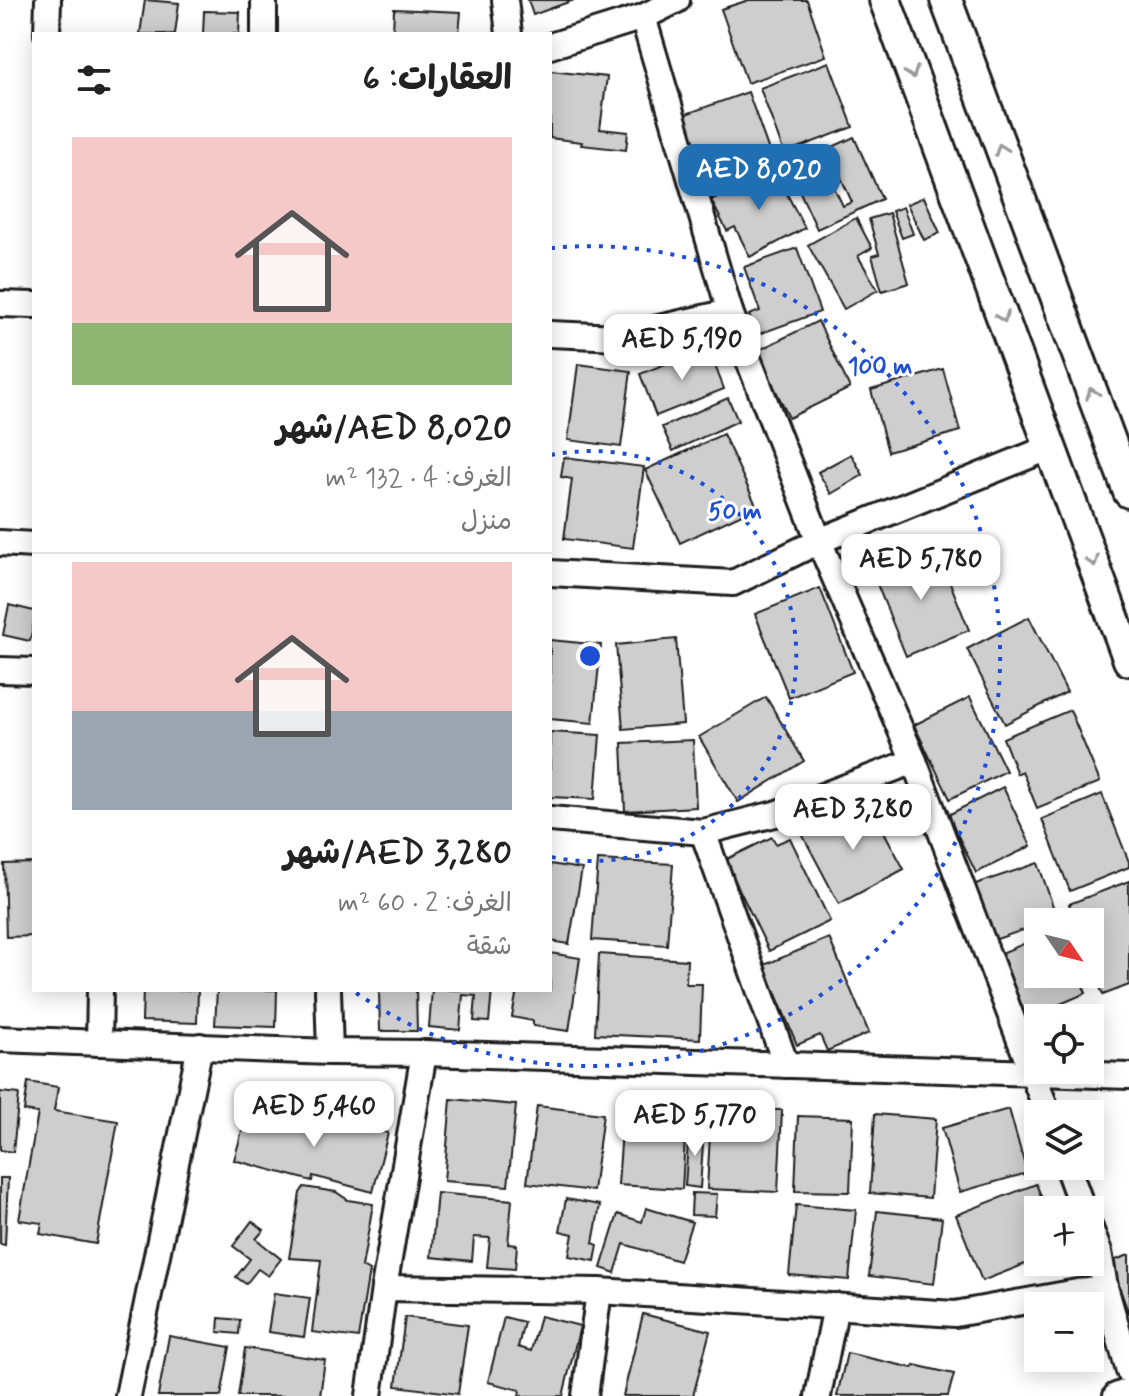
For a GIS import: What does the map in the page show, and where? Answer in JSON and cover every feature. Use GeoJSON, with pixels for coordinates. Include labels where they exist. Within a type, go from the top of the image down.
{"type":"FeatureCollection","features":[{"type":"Feature","properties":{"kind":"street"},"geometry":{"type":"LineString","coordinates":[[47,32],[48,0]]}},
{"type":"Feature","properties":{"kind":"street"},"geometry":{"type":"LineString","coordinates":[[264,0],[264,32]]}},
{"type":"Feature","properties":{"kind":"street"},"geometry":{"type":"LineString","coordinates":[[505,0],[509,32]]}},
{"type":"Feature","properties":{"kind":"street"},"geometry":{"type":"LineString","coordinates":[[552,45],[643,17],[677,0]]}},
{"type":"Feature","properties":{"kind":"street"},"geometry":{"type":"LineString","coordinates":[[885,0],[1129,660]]}},
{"type":"Feature","properties":{"kind":"street"},"geometry":{"type":"LineString","coordinates":[[946,0],[1129,492]]}},
{"type":"Feature","properties":{"kind":"street"},"geometry":{"type":"LineString","coordinates":[[643,17],[730,312],[819,541],[914,761],[1024,1049]]}},
{"type":"Feature","properties":{"kind":"street"},"geometry":{"type":"LineString","coordinates":[[0,304],[32,305]]}},
{"type":"Feature","properties":{"kind":"street"},"geometry":{"type":"LineString","coordinates":[[552,334],[619,337],[730,312]]}},
{"type":"Feature","properties":{"kind":"street"},"geometry":{"type":"LineString","coordinates":[[552,573],[733,583],[819,541],[1051,447]]}},
{"type":"Feature","properties":{"kind":"street"},"geometry":{"type":"LineString","coordinates":[[0,543],[32,545]]}},
{"type":"Feature","properties":{"kind":"street"},"geometry":{"type":"LineString","coordinates":[[0,670],[32,671]]}},
{"type":"Feature","properties":{"kind":"street"},"geometry":{"type":"LineString","coordinates":[[552,819],[703,832],[775,814],[914,761]]}},
{"type":"Feature","properties":{"kind":"street"},"geometry":{"type":"LineString","coordinates":[[703,832],[786,1065]]}},
{"type":"Feature","properties":{"kind":"street"},"geometry":{"type":"LineString","coordinates":[[99,1043],[100,992]]}},
{"type":"Feature","properties":{"kind":"street"},"geometry":{"type":"LineString","coordinates":[[328,992],[330,1052]]}},
{"type":"Feature","properties":{"kind":"street"},"geometry":{"type":"LineString","coordinates":[[0,1039],[1024,1073]]}},
{"type":"Feature","properties":{"kind":"street"},"geometry":{"type":"LineString","coordinates":[[128,1396],[200,1046]]}},
{"type":"Feature","properties":{"kind":"street"},"geometry":{"type":"LineString","coordinates":[[369,1396],[424,1053]]}},
{"type":"Feature","properties":{"kind":"street"},"geometry":{"type":"LineString","coordinates":[[1104,1075],[1129,1076]]}},
{"type":"Feature","properties":{"kind":"street"},"geometry":{"type":"LineString","coordinates":[[1103,1276],[1129,1371]]}},
{"type":"Feature","properties":{"kind":"street"},"geometry":{"type":"LineString","coordinates":[[384,1288],[599,1291],[955,1314],[1105,1287]]}},
{"type":"Feature","properties":{"kind":"street"},"geometry":{"type":"LineString","coordinates":[[585,1396],[599,1291]]}},
{"type":"Feature","properties":{"kind":"street"},"geometry":{"type":"LineString","coordinates":[[818,1396],[836,1306]]}},
{"type":"Feature","properties":{"kind":"street"},"geometry":{"type":"LineString","coordinates":[[1116,1396],[1129,1391]]}},
{"type":"Feature","properties":{"kind":"building"},"geometry":{"type":"Polygon","coordinates":[[[145,0],[179,3],[175,32],[140,32],[145,0]]]}},
{"type":"Feature","properties":{"kind":"building"},"geometry":{"type":"Polygon","coordinates":[[[528,0],[574,0],[533,15],[528,0]]]}},
{"type":"Feature","properties":{"kind":"building"},"geometry":{"type":"Polygon","coordinates":[[[749,0],[807,0],[826,56],[747,83],[721,9],[749,0]]]}},
{"type":"Feature","properties":{"kind":"building"},"geometry":{"type":"Polygon","coordinates":[[[394,9],[461,12],[459,32],[393,32],[394,9]]]}},
{"type":"Feature","properties":{"kind":"building"},"geometry":{"type":"Polygon","coordinates":[[[204,11],[240,12],[239,32],[203,32],[204,11]]]}},
{"type":"Feature","properties":{"kind":"building"},"geometry":{"type":"Polygon","coordinates":[[[829,62],[853,127],[784,153],[760,88],[829,62]]]}},
{"type":"Feature","properties":{"kind":"building"},"geometry":{"type":"Polygon","coordinates":[[[552,71],[607,77],[600,129],[628,132],[626,150],[581,145],[582,142],[552,138],[552,71]]]}},
{"type":"Feature","properties":{"kind":"building"},"geometry":{"type":"Polygon","coordinates":[[[748,92],[773,162],[707,185],[683,115],[748,92]]]}},
{"type":"Feature","properties":{"kind":"building"},"geometry":{"type":"Polygon","coordinates":[[[854,137],[882,199],[817,229],[787,164],[816,150],[843,206],[852,202],[828,149],[854,137]]]}},
{"type":"Feature","properties":{"kind":"building"},"geometry":{"type":"Polygon","coordinates":[[[773,168],[805,228],[750,257],[735,227],[727,231],[711,200],[773,168]]]}},
{"type":"Feature","properties":{"kind":"building"},"geometry":{"type":"Polygon","coordinates":[[[924,197],[940,233],[924,240],[907,204],[924,197]]]}},
{"type":"Feature","properties":{"kind":"building"},"geometry":{"type":"Polygon","coordinates":[[[903,207],[913,234],[902,238],[892,211],[903,207]]]}},
{"type":"Feature","properties":{"kind":"building"},"geometry":{"type":"Polygon","coordinates":[[[889,213],[909,283],[882,291],[872,256],[879,254],[869,219],[889,213]]]}},
{"type":"Feature","properties":{"kind":"building"},"geometry":{"type":"Polygon","coordinates":[[[856,218],[872,248],[858,256],[878,290],[844,309],[808,245],[856,218]]]}},
{"type":"Feature","properties":{"kind":"building"},"geometry":{"type":"Polygon","coordinates":[[[797,248],[820,312],[756,335],[749,315],[760,311],[744,267],[797,248]]]}},
{"type":"Feature","properties":{"kind":"building"},"geometry":{"type":"Polygon","coordinates":[[[818,321],[850,388],[789,418],[757,351],[818,321]]]}},
{"type":"Feature","properties":{"kind":"building"},"geometry":{"type":"Polygon","coordinates":[[[708,347],[724,389],[656,416],[640,374],[708,347]]]}},
{"type":"Feature","properties":{"kind":"building"},"geometry":{"type":"Polygon","coordinates":[[[578,364],[631,371],[621,447],[568,440],[578,364]]]}},
{"type":"Feature","properties":{"kind":"building"},"geometry":{"type":"Polygon","coordinates":[[[943,369],[960,431],[888,452],[871,390],[943,369]]]}},
{"type":"Feature","properties":{"kind":"building"},"geometry":{"type":"Polygon","coordinates":[[[728,398],[738,421],[673,451],[662,427],[728,398]]]}},
{"type":"Feature","properties":{"kind":"building"},"geometry":{"type":"Polygon","coordinates":[[[723,434],[757,507],[680,543],[645,470],[723,434]]]}},
{"type":"Feature","properties":{"kind":"building"},"geometry":{"type":"Polygon","coordinates":[[[851,454],[863,475],[831,494],[818,472],[851,454]]]}},
{"type":"Feature","properties":{"kind":"building"},"geometry":{"type":"Polygon","coordinates":[[[564,457],[644,467],[633,548],[564,539],[572,479],[561,477],[564,457]]]}},
{"type":"Feature","properties":{"kind":"building"},"geometry":{"type":"Polygon","coordinates":[[[936,548],[969,630],[906,656],[873,574],[936,548]]]}},
{"type":"Feature","properties":{"kind":"building"},"geometry":{"type":"Polygon","coordinates":[[[820,588],[853,672],[789,698],[755,614],[820,588]]]}},
{"type":"Feature","properties":{"kind":"building"},"geometry":{"type":"Polygon","coordinates":[[[9,605],[32,611],[30,641],[3,635],[9,605]]]}},
{"type":"Feature","properties":{"kind":"building"},"geometry":{"type":"Polygon","coordinates":[[[1029,617],[1067,692],[1005,724],[967,649],[1029,617]]]}},
{"type":"Feature","properties":{"kind":"building"},"geometry":{"type":"Polygon","coordinates":[[[676,639],[683,724],[623,729],[616,645],[676,639]]]}},
{"type":"Feature","properties":{"kind":"building"},"geometry":{"type":"Polygon","coordinates":[[[552,640],[601,645],[593,723],[552,719],[552,640]]]}},
{"type":"Feature","properties":{"kind":"building"},"geometry":{"type":"Polygon","coordinates":[[[766,697],[804,761],[738,802],[699,737],[766,697]]]}},
{"type":"Feature","properties":{"kind":"building"},"geometry":{"type":"Polygon","coordinates":[[[970,697],[1006,771],[950,799],[914,725],[970,697]]]}},
{"type":"Feature","properties":{"kind":"building"},"geometry":{"type":"Polygon","coordinates":[[[1070,710],[1100,782],[1037,808],[1022,771],[1017,774],[1003,738],[1070,710]]]}},
{"type":"Feature","properties":{"kind":"building"},"geometry":{"type":"Polygon","coordinates":[[[552,732],[600,735],[595,799],[552,797],[552,732]]]}},
{"type":"Feature","properties":{"kind":"building"},"geometry":{"type":"Polygon","coordinates":[[[693,740],[696,807],[625,811],[622,743],[693,740]]]}},
{"type":"Feature","properties":{"kind":"building"},"geometry":{"type":"Polygon","coordinates":[[[1003,787],[1031,846],[976,873],[948,815],[1003,787]]]}},
{"type":"Feature","properties":{"kind":"building"},"geometry":{"type":"Polygon","coordinates":[[[1102,794],[1129,867],[1070,891],[1042,819],[1102,794]]]}},
{"type":"Feature","properties":{"kind":"building"},"geometry":{"type":"Polygon","coordinates":[[[867,800],[904,869],[839,904],[802,834],[867,800]]]}},
{"type":"Feature","properties":{"kind":"building"},"geometry":{"type":"Polygon","coordinates":[[[772,837],[776,844],[790,838],[830,921],[769,951],[725,860],[772,837]]]}},
{"type":"Feature","properties":{"kind":"building"},"geometry":{"type":"Polygon","coordinates":[[[598,860],[673,864],[667,945],[592,940],[598,860]]]}},
{"type":"Feature","properties":{"kind":"building"},"geometry":{"type":"Polygon","coordinates":[[[32,863],[32,936],[6,937],[4,864],[32,863]]]}},
{"type":"Feature","properties":{"kind":"building"},"geometry":{"type":"Polygon","coordinates":[[[1038,863],[1054,908],[1024,908],[1024,930],[991,941],[973,885],[1038,863]]]}},
{"type":"Feature","properties":{"kind":"building"},"geometry":{"type":"Polygon","coordinates":[[[552,864],[582,869],[569,944],[552,941],[552,864]]]}},
{"type":"Feature","properties":{"kind":"building"},"geometry":{"type":"Polygon","coordinates":[[[1129,881],[1129,985],[1103,995],[1100,988],[1104,988],[1104,908],[1071,908],[1069,904],[1129,881]]]}},
{"type":"Feature","properties":{"kind":"building"},"geometry":{"type":"Polygon","coordinates":[[[829,938],[869,1033],[827,1051],[820,1035],[797,1045],[764,965],[829,938]]]}},
{"type":"Feature","properties":{"kind":"building"},"geometry":{"type":"Polygon","coordinates":[[[1024,944],[1024,988],[1084,988],[1086,993],[1061,1004],[1024,1004],[1024,1014],[999,954],[1024,944]]]}},
{"type":"Feature","properties":{"kind":"building"},"geometry":{"type":"Polygon","coordinates":[[[552,953],[580,958],[569,1031],[533,1026],[533,1021],[512,1017],[517,992],[552,992],[552,953]]]}},
{"type":"Feature","properties":{"kind":"building"},"geometry":{"type":"Polygon","coordinates":[[[599,954],[687,960],[686,984],[702,984],[700,1039],[595,1034],[599,954]]]}},
{"type":"Feature","properties":{"kind":"building"},"geometry":{"type":"Polygon","coordinates":[[[143,992],[198,992],[197,1023],[142,1021],[143,992]]]}},
{"type":"Feature","properties":{"kind":"building"},"geometry":{"type":"Polygon","coordinates":[[[217,992],[277,992],[276,1027],[215,1025],[217,992]]]}},
{"type":"Feature","properties":{"kind":"building"},"geometry":{"type":"Polygon","coordinates":[[[379,992],[416,992],[417,1031],[380,1031],[379,992]]]}},
{"type":"Feature","properties":{"kind":"building"},"geometry":{"type":"Polygon","coordinates":[[[432,992],[492,992],[489,1022],[474,1021],[476,996],[463,995],[460,1030],[429,1027],[432,992]]]}},
{"type":"Feature","properties":{"kind":"building"},"geometry":{"type":"Polygon","coordinates":[[[28,1082],[58,1087],[54,1111],[118,1121],[96,1244],[40,1234],[42,1223],[19,1220],[38,1113],[24,1111],[28,1082]]]}},
{"type":"Feature","properties":{"kind":"building"},"geometry":{"type":"Polygon","coordinates":[[[293,1089],[318,1096],[313,1113],[288,1106],[293,1089]]]}},
{"type":"Feature","properties":{"kind":"building"},"geometry":{"type":"Polygon","coordinates":[[[335,1090],[373,1094],[371,1115],[333,1110],[335,1090]]]}},
{"type":"Feature","properties":{"kind":"building"},"geometry":{"type":"Polygon","coordinates":[[[0,1092],[19,1094],[13,1152],[0,1150],[0,1092]]]}},
{"type":"Feature","properties":{"kind":"building"},"geometry":{"type":"Polygon","coordinates":[[[451,1099],[516,1105],[508,1186],[444,1181],[451,1099]]]}},
{"type":"Feature","properties":{"kind":"building"},"geometry":{"type":"Polygon","coordinates":[[[537,1106],[603,1114],[593,1191],[527,1183],[537,1106]]]}},
{"type":"Feature","properties":{"kind":"building"},"geometry":{"type":"Polygon","coordinates":[[[1009,1109],[1024,1162],[1024,1174],[960,1192],[942,1128],[1009,1109]]]}},
{"type":"Feature","properties":{"kind":"building"},"geometry":{"type":"Polygon","coordinates":[[[769,1110],[782,1110],[778,1192],[707,1189],[711,1116],[768,1119],[769,1110]]]}},
{"type":"Feature","properties":{"kind":"building"},"geometry":{"type":"Polygon","coordinates":[[[247,1113],[287,1123],[289,1115],[319,1123],[321,1115],[388,1133],[373,1192],[313,1176],[312,1181],[234,1160],[247,1113]]]}},
{"type":"Feature","properties":{"kind":"building"},"geometry":{"type":"Polygon","coordinates":[[[875,1114],[936,1119],[930,1198],[870,1193],[875,1114]]]}},
{"type":"Feature","properties":{"kind":"building"},"geometry":{"type":"Polygon","coordinates":[[[623,1116],[686,1120],[682,1189],[618,1185],[623,1116]]]}},
{"type":"Feature","properties":{"kind":"building"},"geometry":{"type":"Polygon","coordinates":[[[798,1116],[853,1118],[850,1192],[795,1191],[798,1116]]]}},
{"type":"Feature","properties":{"kind":"building"},"geometry":{"type":"Polygon","coordinates":[[[689,1128],[704,1129],[700,1188],[685,1186],[689,1128]]]}},
{"type":"Feature","properties":{"kind":"building"},"geometry":{"type":"Polygon","coordinates":[[[0,1178],[8,1178],[5,1245],[0,1244],[0,1178]]]}},
{"type":"Feature","properties":{"kind":"building"},"geometry":{"type":"Polygon","coordinates":[[[1036,1184],[1041,1196],[1024,1196],[1024,1264],[982,1281],[956,1215],[1036,1184]]]}},
{"type":"Feature","properties":{"kind":"building"},"geometry":{"type":"Polygon","coordinates":[[[304,1187],[336,1192],[348,1200],[373,1204],[362,1267],[369,1271],[358,1338],[312,1332],[321,1260],[289,1258],[300,1193],[304,1187]]]}},
{"type":"Feature","properties":{"kind":"building"},"geometry":{"type":"Polygon","coordinates":[[[437,1193],[512,1200],[508,1244],[517,1245],[515,1269],[487,1267],[490,1238],[474,1237],[472,1261],[431,1257],[437,1193]]]}},
{"type":"Feature","properties":{"kind":"building"},"geometry":{"type":"Polygon","coordinates":[[[692,1193],[717,1194],[715,1216],[691,1215],[692,1193]]]}},
{"type":"Feature","properties":{"kind":"building"},"geometry":{"type":"Polygon","coordinates":[[[566,1199],[600,1205],[593,1243],[598,1245],[595,1261],[569,1256],[573,1234],[560,1231],[566,1199]]]}},
{"type":"Feature","properties":{"kind":"building"},"geometry":{"type":"Polygon","coordinates":[[[796,1205],[856,1210],[849,1280],[789,1275],[796,1205]]]}},
{"type":"Feature","properties":{"kind":"building"},"geometry":{"type":"Polygon","coordinates":[[[646,1208],[692,1222],[679,1261],[624,1244],[615,1273],[601,1268],[618,1214],[642,1222],[646,1208]]]}},
{"type":"Feature","properties":{"kind":"building"},"geometry":{"type":"Polygon","coordinates":[[[877,1211],[942,1218],[934,1284],[869,1276],[877,1211]]]}},
{"type":"Feature","properties":{"kind":"building"},"geometry":{"type":"Polygon","coordinates":[[[252,1221],[264,1230],[256,1239],[281,1259],[268,1276],[258,1269],[246,1284],[236,1277],[250,1259],[233,1246],[252,1221]]]}},
{"type":"Feature","properties":{"kind":"building"},"geometry":{"type":"Polygon","coordinates":[[[1129,1255],[1129,1314],[1110,1262],[1129,1255]]]}},
{"type":"Feature","properties":{"kind":"building"},"geometry":{"type":"Polygon","coordinates":[[[274,1293],[310,1298],[304,1337],[268,1332],[274,1293]]]}},
{"type":"Feature","properties":{"kind":"building"},"geometry":{"type":"Polygon","coordinates":[[[643,1314],[710,1331],[693,1396],[623,1396],[643,1314]]]}},
{"type":"Feature","properties":{"kind":"building"},"geometry":{"type":"Polygon","coordinates":[[[540,1316],[580,1326],[563,1396],[519,1396],[520,1390],[488,1382],[504,1317],[524,1322],[518,1347],[531,1351],[540,1316]]]}},
{"type":"Feature","properties":{"kind":"building"},"geometry":{"type":"Polygon","coordinates":[[[405,1317],[468,1325],[458,1394],[396,1386],[405,1317]]]}},
{"type":"Feature","properties":{"kind":"building"},"geometry":{"type":"Polygon","coordinates":[[[219,1318],[240,1320],[239,1334],[218,1332],[219,1318]]]}},
{"type":"Feature","properties":{"kind":"building"},"geometry":{"type":"Polygon","coordinates":[[[169,1336],[230,1347],[221,1396],[158,1396],[169,1336]]]}},
{"type":"Feature","properties":{"kind":"building"},"geometry":{"type":"Polygon","coordinates":[[[245,1348],[325,1360],[320,1396],[238,1396],[245,1348]]]}},
{"type":"Feature","properties":{"kind":"building"},"geometry":{"type":"Polygon","coordinates":[[[847,1353],[954,1374],[948,1396],[837,1396],[847,1353]]]}}]}
